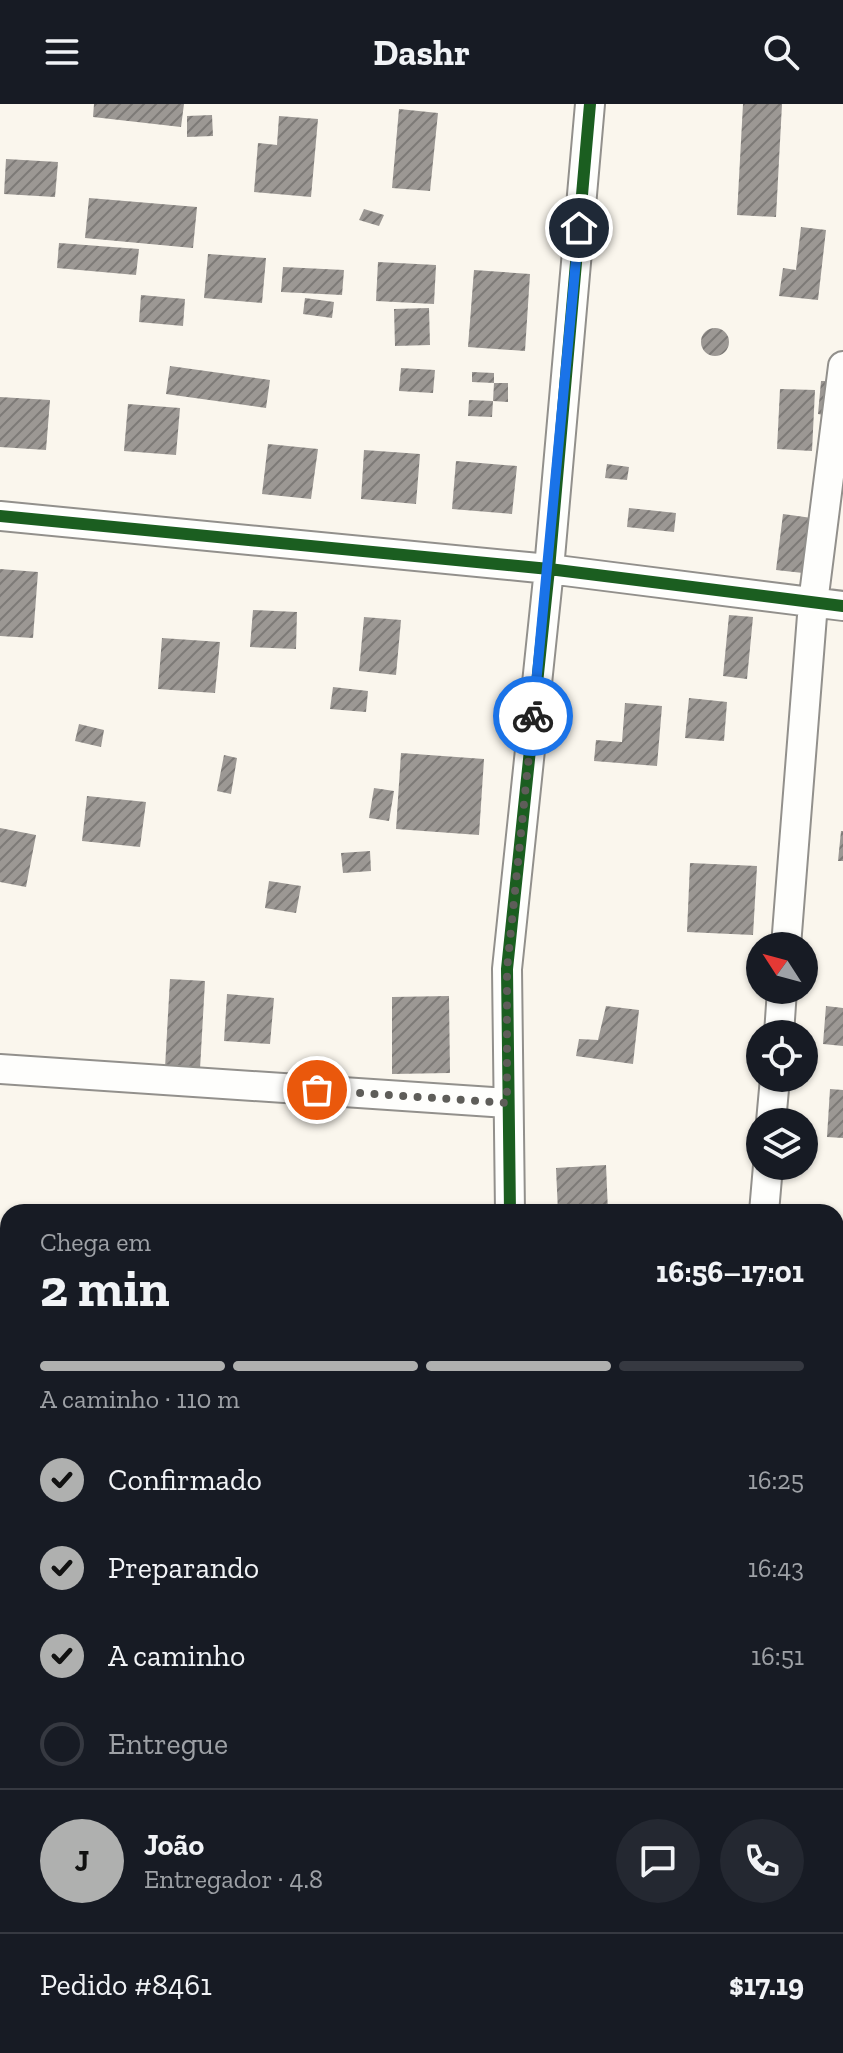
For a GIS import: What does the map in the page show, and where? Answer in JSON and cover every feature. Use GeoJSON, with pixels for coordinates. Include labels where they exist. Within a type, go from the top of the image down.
{"type":"FeatureCollection","features":[{"type":"Feature","properties":{"kind":"street"},"geometry":{"type":"LineString","coordinates":[[510,1204],[507,969],[549,569],[590,104]]}},
{"type":"Feature","properties":{"kind":"street"},"geometry":{"type":"LineString","coordinates":[[787,932],[813,603],[843,366]]}},
{"type":"Feature","properties":{"kind":"street"},"geometry":{"type":"LineString","coordinates":[[0,516],[549,569],[843,606]]}},
{"type":"Feature","properties":{"kind":"street"},"geometry":{"type":"LineString","coordinates":[[0,1069],[507,1103]]}},
{"type":"Feature","properties":{"kind":"street"},"geometry":{"type":"LineString","coordinates":[[765,1204],[767,1180]]}},
{"type":"Feature","properties":{"kind":"building"},"geometry":{"type":"Polygon","coordinates":[[[94,104],[184,104],[181,127],[93,117],[94,104]]]}},
{"type":"Feature","properties":{"kind":"building"},"geometry":{"type":"Polygon","coordinates":[[[743,104],[782,104],[776,217],[737,215],[743,104]]]}},
{"type":"Feature","properties":{"kind":"building"},"geometry":{"type":"Polygon","coordinates":[[[399,109],[438,113],[430,191],[392,188],[399,109]]]}},
{"type":"Feature","properties":{"kind":"building"},"geometry":{"type":"Polygon","coordinates":[[[212,115],[213,136],[187,137],[187,116],[212,115]]]}},
{"type":"Feature","properties":{"kind":"building"},"geometry":{"type":"Polygon","coordinates":[[[279,116],[318,119],[311,197],[254,192],[258,143],[277,145],[279,116]]]}},
{"type":"Feature","properties":{"kind":"building"},"geometry":{"type":"Polygon","coordinates":[[[6,159],[58,162],[55,197],[4,194],[6,159]]]}},
{"type":"Feature","properties":{"kind":"building"},"geometry":{"type":"Polygon","coordinates":[[[89,198],[197,207],[193,248],[85,238],[89,198]]]}},
{"type":"Feature","properties":{"kind":"building"},"geometry":{"type":"Polygon","coordinates":[[[364,209],[384,215],[379,226],[359,220],[364,209]]]}},
{"type":"Feature","properties":{"kind":"building"},"geometry":{"type":"Polygon","coordinates":[[[801,227],[826,230],[818,300],[779,296],[783,268],[796,270],[801,227]]]}},
{"type":"Feature","properties":{"kind":"building"},"geometry":{"type":"Polygon","coordinates":[[[59,243],[139,249],[136,275],[57,268],[59,243]]]}},
{"type":"Feature","properties":{"kind":"building"},"geometry":{"type":"Polygon","coordinates":[[[208,254],[266,258],[262,303],[204,298],[208,254]]]}},
{"type":"Feature","properties":{"kind":"building"},"geometry":{"type":"Polygon","coordinates":[[[378,262],[436,265],[434,304],[376,301],[378,262]]]}},
{"type":"Feature","properties":{"kind":"building"},"geometry":{"type":"Polygon","coordinates":[[[283,267],[344,270],[342,295],[281,292],[283,267]]]}},
{"type":"Feature","properties":{"kind":"building"},"geometry":{"type":"Polygon","coordinates":[[[474,270],[530,274],[525,351],[468,347],[474,270]]]}},
{"type":"Feature","properties":{"kind":"building"},"geometry":{"type":"Polygon","coordinates":[[[141,295],[185,299],[183,326],[139,322],[141,295]]]}},
{"type":"Feature","properties":{"kind":"building"},"geometry":{"type":"Polygon","coordinates":[[[305,298],[334,302],[332,318],[303,314],[305,298]]]}},
{"type":"Feature","properties":{"kind":"building"},"geometry":{"type":"Polygon","coordinates":[[[429,308],[430,345],[395,346],[394,309],[429,308]]]}},
{"type":"Feature","properties":{"kind":"building"},"geometry":{"type":"Polygon","coordinates":[[[715,328],[725,332],[729,342],[725,352],[715,356],[705,352],[701,342],[705,332],[715,328]]]}},
{"type":"Feature","properties":{"kind":"building"},"geometry":{"type":"Polygon","coordinates":[[[170,366],[270,380],[266,408],[166,394],[170,366]]]}},
{"type":"Feature","properties":{"kind":"building"},"geometry":{"type":"Polygon","coordinates":[[[401,368],[435,370],[433,393],[399,391],[401,368]]]}},
{"type":"Feature","properties":{"kind":"building"},"geometry":{"type":"Polygon","coordinates":[[[472,372],[494,373],[494,383],[472,382],[472,372]]]}},
{"type":"Feature","properties":{"kind":"building"},"geometry":{"type":"Polygon","coordinates":[[[821,381],[832,381],[829,416],[818,414],[821,381]]]}},
{"type":"Feature","properties":{"kind":"building"},"geometry":{"type":"Polygon","coordinates":[[[494,383],[508,383],[508,402],[493,401],[494,383]]]}},
{"type":"Feature","properties":{"kind":"building"},"geometry":{"type":"Polygon","coordinates":[[[780,389],[815,390],[812,451],[777,449],[780,389]]]}},
{"type":"Feature","properties":{"kind":"building"},"geometry":{"type":"Polygon","coordinates":[[[0,397],[50,400],[46,450],[0,447],[0,397]]]}},
{"type":"Feature","properties":{"kind":"building"},"geometry":{"type":"Polygon","coordinates":[[[469,400],[493,401],[492,417],[468,416],[469,400]]]}},
{"type":"Feature","properties":{"kind":"building"},"geometry":{"type":"Polygon","coordinates":[[[128,404],[180,408],[176,455],[124,451],[128,404]]]}},
{"type":"Feature","properties":{"kind":"building"},"geometry":{"type":"Polygon","coordinates":[[[268,444],[318,449],[311,499],[262,494],[268,444]]]}},
{"type":"Feature","properties":{"kind":"building"},"geometry":{"type":"Polygon","coordinates":[[[364,450],[420,454],[416,504],[361,499],[364,450]]]}},
{"type":"Feature","properties":{"kind":"building"},"geometry":{"type":"Polygon","coordinates":[[[456,461],[517,466],[512,514],[452,509],[456,461]]]}},
{"type":"Feature","properties":{"kind":"building"},"geometry":{"type":"Polygon","coordinates":[[[607,464],[629,467],[627,480],[605,478],[607,464]]]}},
{"type":"Feature","properties":{"kind":"building"},"geometry":{"type":"Polygon","coordinates":[[[629,508],[676,513],[674,532],[627,527],[629,508]]]}},
{"type":"Feature","properties":{"kind":"building"},"geometry":{"type":"Polygon","coordinates":[[[783,514],[819,519],[812,574],[776,570],[783,514]]]}},
{"type":"Feature","properties":{"kind":"building"},"geometry":{"type":"Polygon","coordinates":[[[0,569],[38,572],[33,638],[0,636],[0,569]]]}},
{"type":"Feature","properties":{"kind":"building"},"geometry":{"type":"Polygon","coordinates":[[[253,610],[297,612],[296,649],[250,647],[253,610]]]}},
{"type":"Feature","properties":{"kind":"building"},"geometry":{"type":"Polygon","coordinates":[[[729,615],[753,617],[747,679],[723,676],[729,615]]]}},
{"type":"Feature","properties":{"kind":"building"},"geometry":{"type":"Polygon","coordinates":[[[364,617],[401,620],[396,675],[359,671],[364,617]]]}},
{"type":"Feature","properties":{"kind":"building"},"geometry":{"type":"Polygon","coordinates":[[[162,638],[220,642],[215,693],[158,689],[162,638]]]}},
{"type":"Feature","properties":{"kind":"building"},"geometry":{"type":"Polygon","coordinates":[[[333,687],[368,691],[366,712],[330,709],[333,687]]]}},
{"type":"Feature","properties":{"kind":"building"},"geometry":{"type":"Polygon","coordinates":[[[689,698],[727,702],[724,741],[685,738],[689,698]]]}},
{"type":"Feature","properties":{"kind":"building"},"geometry":{"type":"Polygon","coordinates":[[[625,703],[662,706],[657,766],[594,761],[596,740],[622,742],[625,703]]]}},
{"type":"Feature","properties":{"kind":"building"},"geometry":{"type":"Polygon","coordinates":[[[79,724],[104,730],[101,747],[75,741],[79,724]]]}},
{"type":"Feature","properties":{"kind":"building"},"geometry":{"type":"Polygon","coordinates":[[[401,753],[484,759],[479,835],[396,829],[401,753]]]}},
{"type":"Feature","properties":{"kind":"building"},"geometry":{"type":"Polygon","coordinates":[[[224,755],[237,758],[231,794],[217,791],[224,755]]]}},
{"type":"Feature","properties":{"kind":"building"},"geometry":{"type":"Polygon","coordinates":[[[374,788],[394,791],[389,821],[369,818],[374,788]]]}},
{"type":"Feature","properties":{"kind":"building"},"geometry":{"type":"Polygon","coordinates":[[[87,796],[146,802],[140,847],[82,841],[87,796]]]}},
{"type":"Feature","properties":{"kind":"building"},"geometry":{"type":"Polygon","coordinates":[[[0,828],[36,835],[26,887],[0,882],[0,828]]]}},
{"type":"Feature","properties":{"kind":"building"},"geometry":{"type":"Polygon","coordinates":[[[841,831],[843,861],[838,861],[841,831]]]}},
{"type":"Feature","properties":{"kind":"building"},"geometry":{"type":"Polygon","coordinates":[[[370,851],[371,871],[343,873],[341,853],[370,851]]]}},
{"type":"Feature","properties":{"kind":"building"},"geometry":{"type":"Polygon","coordinates":[[[690,863],[757,866],[753,932],[746,932],[746,935],[687,932],[690,863]]]}},
{"type":"Feature","properties":{"kind":"building"},"geometry":{"type":"Polygon","coordinates":[[[269,881],[301,886],[296,913],[265,908],[269,881]]]}},
{"type":"Feature","properties":{"kind":"building"},"geometry":{"type":"Polygon","coordinates":[[[170,979],[205,981],[200,1069],[165,1068],[170,979]]]}},
{"type":"Feature","properties":{"kind":"building"},"geometry":{"type":"Polygon","coordinates":[[[227,994],[274,998],[270,1044],[224,1041],[227,994]]]}},
{"type":"Feature","properties":{"kind":"building"},"geometry":{"type":"Polygon","coordinates":[[[449,996],[450,1073],[392,1074],[392,997],[449,996]]]}},
{"type":"Feature","properties":{"kind":"building"},"geometry":{"type":"Polygon","coordinates":[[[606,1006],[639,1010],[633,1064],[576,1056],[579,1039],[598,1040],[606,1006]]]}},
{"type":"Feature","properties":{"kind":"building"},"geometry":{"type":"Polygon","coordinates":[[[826,1006],[843,1008],[843,1046],[823,1044],[826,1006]]]}},
{"type":"Feature","properties":{"kind":"building"},"geometry":{"type":"Polygon","coordinates":[[[830,1089],[843,1090],[843,1138],[827,1137],[830,1089]]]}},
{"type":"Feature","properties":{"kind":"building"},"geometry":{"type":"Polygon","coordinates":[[[606,1165],[608,1204],[558,1204],[556,1168],[606,1165]]]}},
{"type":"Feature","properties":{"kind":"cycle path"},"geometry":{"type":"LineString","coordinates":[[510,1204],[507,969],[549,569],[590,104]]}},
{"type":"Feature","properties":{"kind":"cycle path"},"geometry":{"type":"LineString","coordinates":[[0,516],[549,569],[843,606]]}},
{"type":"Feature","properties":{"kind":"way so far"},"geometry":{"type":"LineString","coordinates":[[317,1090],[507,1103],[507,969],[533,716]]}},
{"type":"Feature","properties":{"kind":"route"},"geometry":{"type":"LineString","coordinates":[[533,716],[579,228]]}}]}
